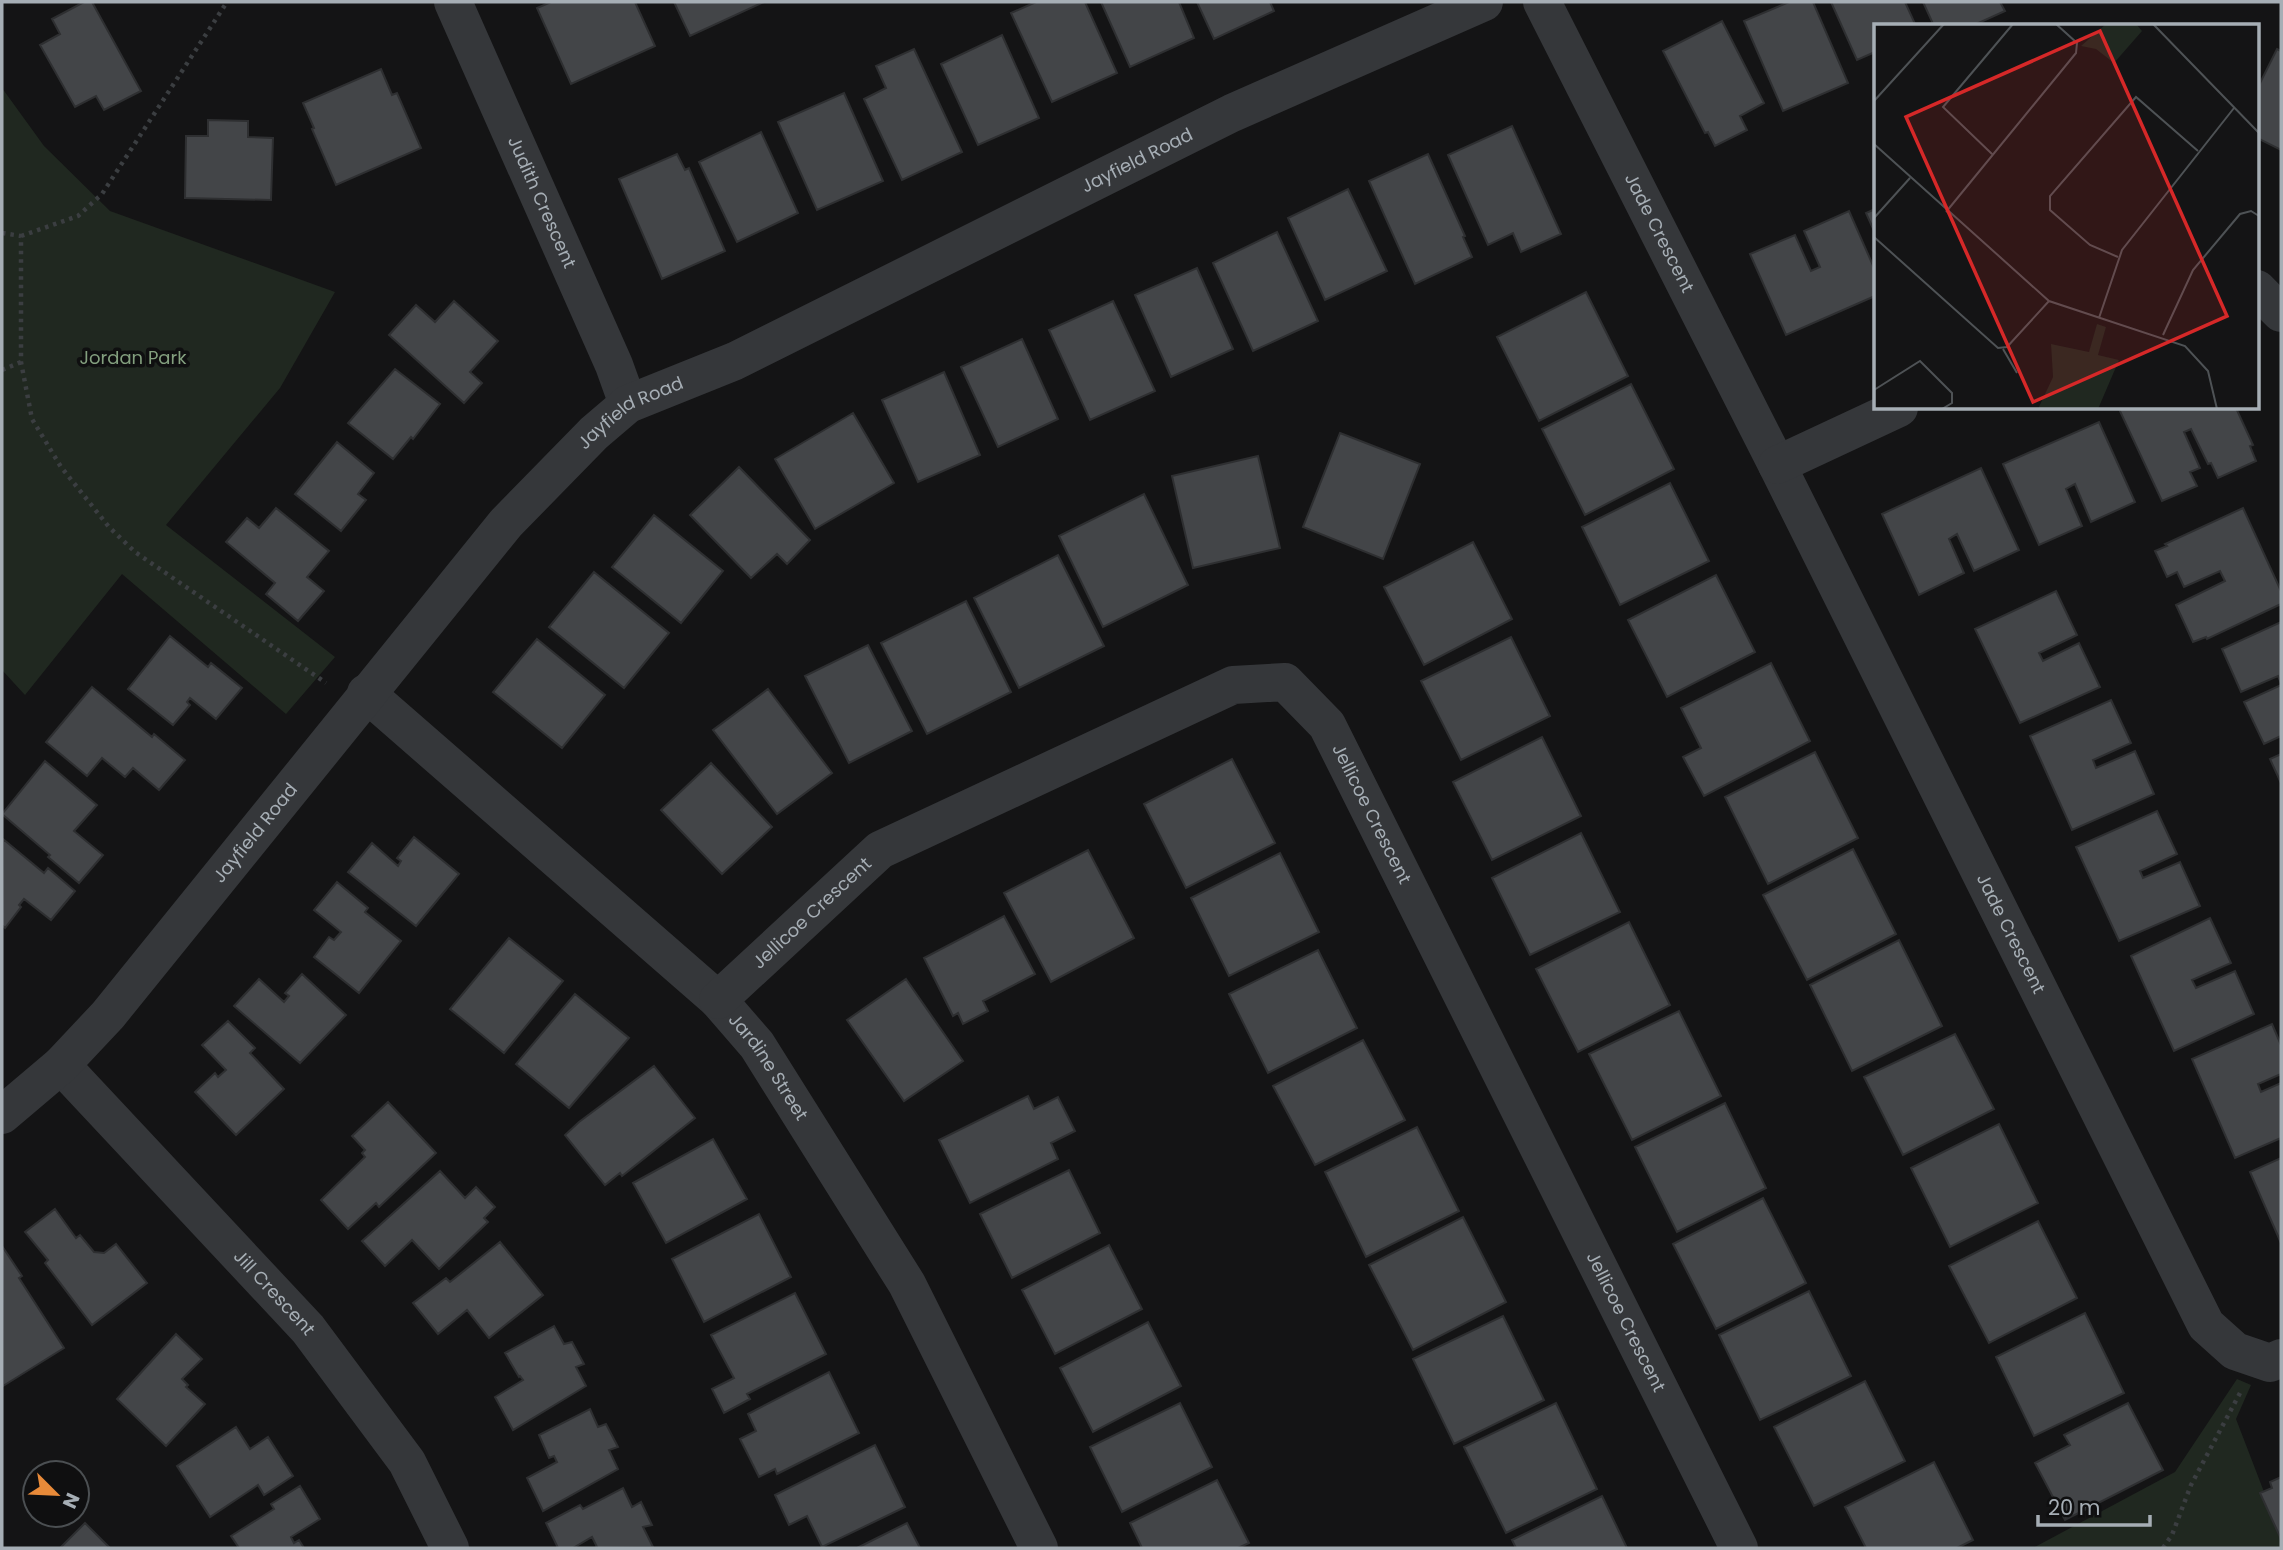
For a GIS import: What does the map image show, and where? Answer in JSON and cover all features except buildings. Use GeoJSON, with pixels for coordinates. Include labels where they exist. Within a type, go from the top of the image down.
{"type":"FeatureCollection","features":[{"type":"Feature","properties":{"kind":"street","name":"Judith Crescent"},"geometry":{"type":"LineString","coordinates":[[453,2],[614,365],[628,404]]}},
{"type":"Feature","properties":{"kind":"street","name":"Jayfield Road"},"geometry":{"type":"LineString","coordinates":[[2,1115],[61,1065],[108,1015],[506,523],[594,433],[628,404],[735,361],[1232,113],[1484,2]]}},
{"type":"Feature","properties":{"kind":"street","name":"Jade Crescent"},"geometry":{"type":"LineString","coordinates":[[1542,2],[1777,465],[2206,1325],[2235,1351],[2270,1359]]}},
{"type":"Feature","properties":{"kind":"street"},"geometry":{"type":"LineString","coordinates":[[2258,290],[2281,313]]}},
{"type":"Feature","properties":{"kind":"street"},"geometry":{"type":"LineString","coordinates":[[1777,465],[1895,410]]}},
{"type":"Feature","properties":{"kind":"street","name":"Jellicoe Crescent"},"geometry":{"type":"LineString","coordinates":[[719,1000],[880,850],[1233,685],[1284,682],[1327,725],[1739,1548]]}},
{"type":"Feature","properties":{"kind":"street","name":"Jardine Street"},"geometry":{"type":"LineString","coordinates":[[366,693],[719,1000],[757,1045],[907,1284],[1039,1548]]}},
{"type":"Feature","properties":{"kind":"street","name":"Jill Crescent"},"geometry":{"type":"LineString","coordinates":[[61,1065],[308,1329],[407,1462],[450,1548]]}},
{"type":"Feature","properties":{"kind":"path"},"geometry":{"type":"LineString","coordinates":[[2,233],[21,236],[78,216],[102,194],[227,2]]}},
{"type":"Feature","properties":{"kind":"path"},"geometry":{"type":"LineString","coordinates":[[21,236],[21,362],[32,419],[61,467],[109,527],[135,551],[333,688],[366,693]]}},
{"type":"Feature","properties":{"kind":"path"},"geometry":{"type":"LineString","coordinates":[[2,370],[21,362]]}},
{"type":"Feature","properties":{"kind":"path"},"geometry":{"type":"LineString","coordinates":[[2163,1548],[2172,1535],[2191,1485],[2270,1359]]}},
{"type":"Feature","properties":{"kind":"green space","name":"Jordan Park"},"geometry":{"type":"Polygon","coordinates":[[[2,88],[44,146],[110,211],[335,292],[280,388],[166,525],[335,657],[286,714],[122,574],[25,695],[2,670],[2,88]]]}},
{"type":"Feature","properties":{"kind":"green space"},"geometry":{"type":"Polygon","coordinates":[[[2237,1379],[2251,1385],[2236,1419],[2281,1536],[2281,1548],[2033,1548],[2175,1472],[2237,1379]]]}}]}
